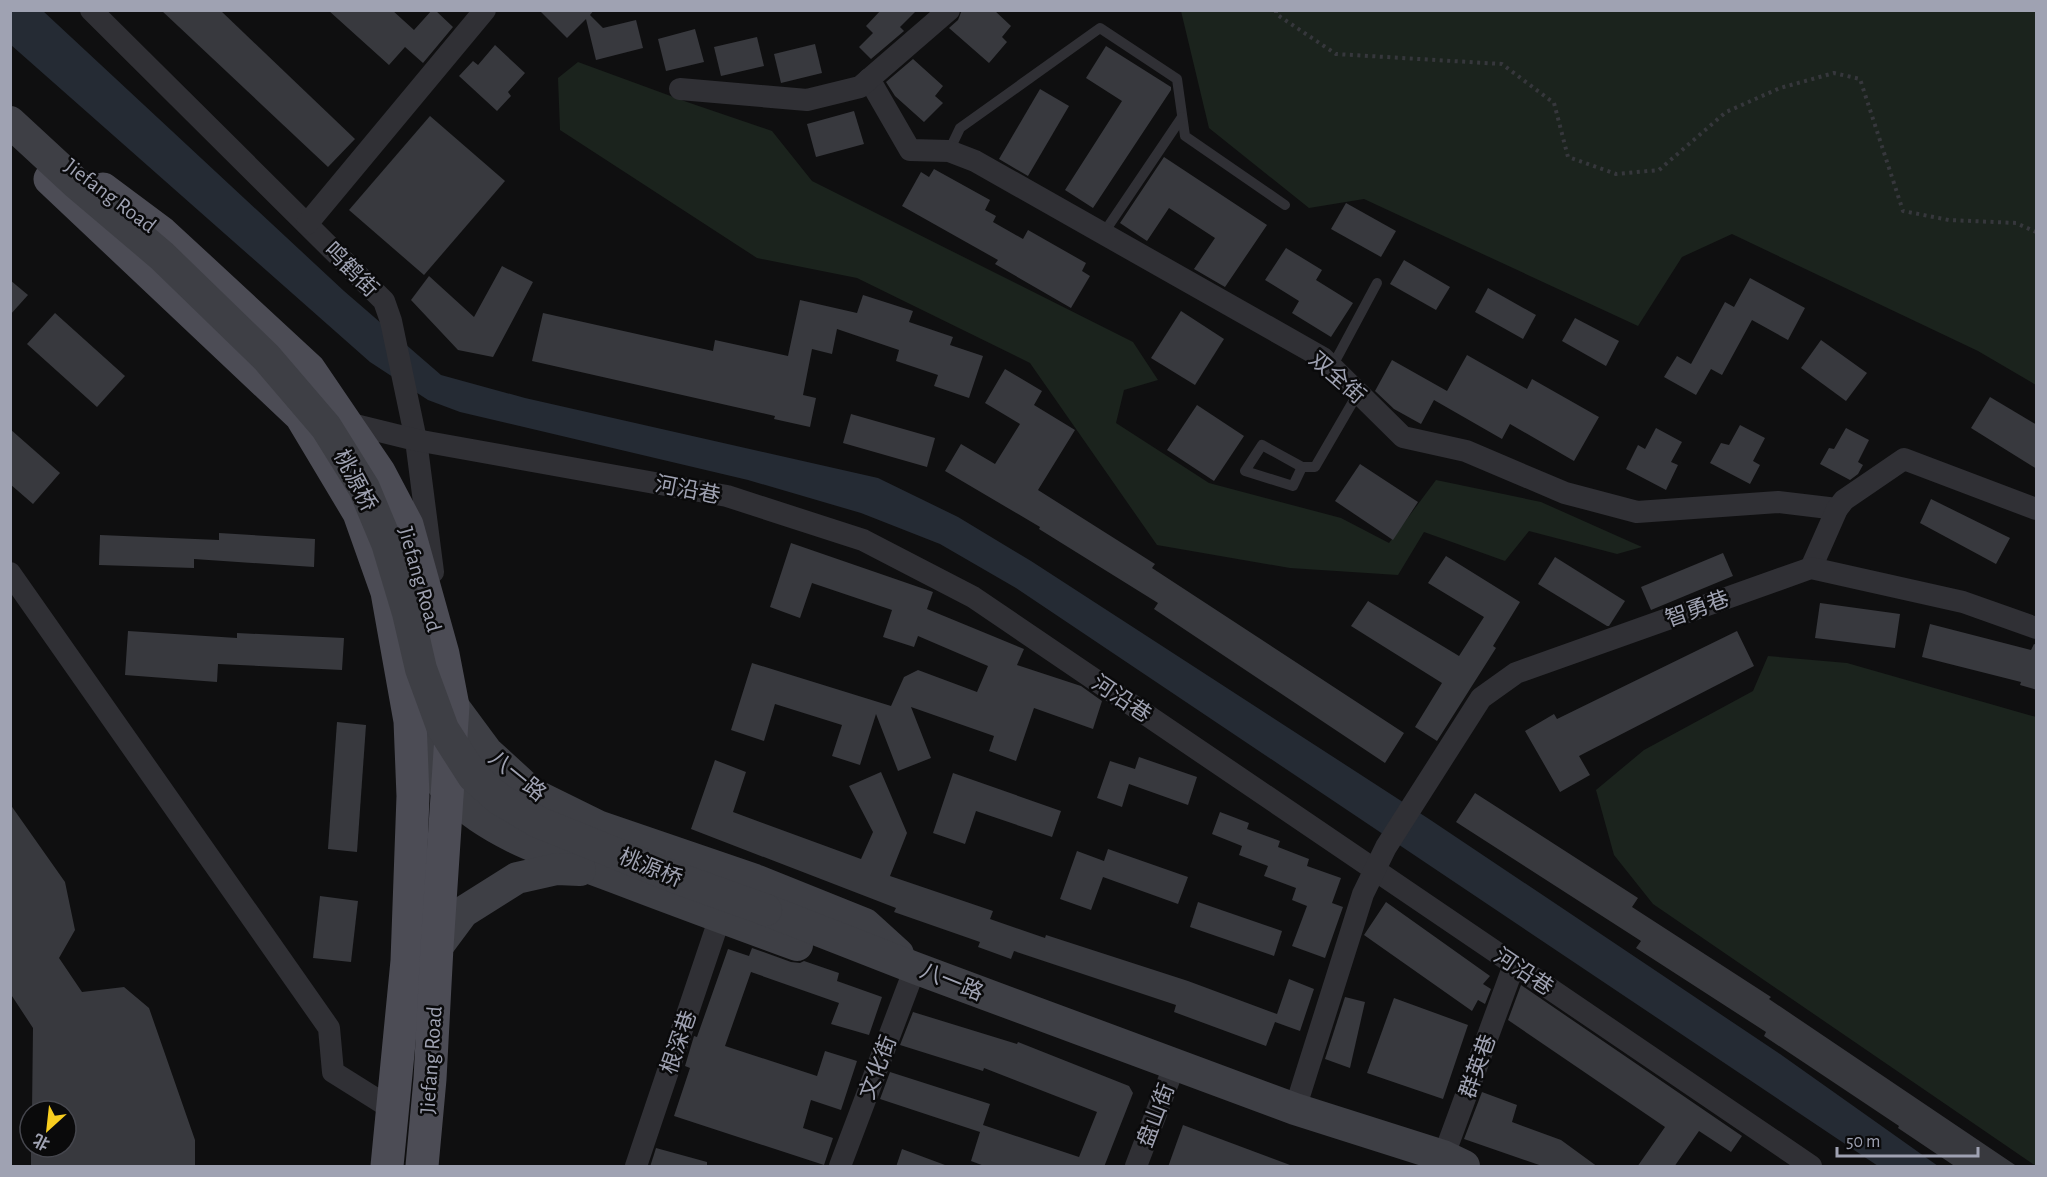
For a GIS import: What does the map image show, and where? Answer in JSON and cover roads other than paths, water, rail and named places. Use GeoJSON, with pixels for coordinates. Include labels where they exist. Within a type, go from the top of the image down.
{"type":"FeatureCollection","features":[{"type":"Feature","properties":{"kind":"main road","name":"Jiefang Road"},"geometry":{"type":"LineString","coordinates":[[10,121],[162,233],[309,369],[379,472],[407,525],[443,654],[453,706],[430,1079],[422,1167]]}},
{"type":"Feature","properties":{"kind":"main road","name":"桃源桥"},"geometry":{"type":"LineString","coordinates":[[10,121],[76,183],[162,256],[266,357],[326,427],[364,488],[382,532],[408,614],[421,669],[439,719],[472,776],[499,800],[538,822],[674,877],[915,968]]}},
{"type":"Feature","properties":{"kind":"main road","name":"Jiefang Road"},"geometry":{"type":"LineString","coordinates":[[10,127],[38,167],[301,416],[359,513],[380,569],[387,591],[410,721],[413,796],[407,961],[387,1167]]}},
{"type":"Feature","properties":{"kind":"main road","name":"八一路"},"geometry":{"type":"LineString","coordinates":[[453,706],[487,752],[533,794],[600,827],[755,880],[865,924],[915,968],[1295,1109],[1449,1163]]}},
{"type":"Feature","properties":{"kind":"main road"},"geometry":{"type":"LineString","coordinates":[[410,721],[427,758],[449,792],[470,810],[544,852],[850,963],[915,968]]}},
{"type":"Feature","properties":{"kind":"main road"},"geometry":{"type":"LineString","coordinates":[[412,867],[419,833],[434,805],[449,792],[462,789],[600,827]]}},
{"type":"Feature","properties":{"kind":"main road"},"geometry":{"type":"LineString","coordinates":[[437,947],[463,912],[517,878],[557,869],[596,870]]}},
{"type":"Feature","properties":{"kind":"street","name":"鸣鹤街"},"geometry":{"type":"LineString","coordinates":[[91,10],[384,301],[391,321],[416,440],[443,654]]}},
{"type":"Feature","properties":{"kind":"street"},"geometry":{"type":"LineString","coordinates":[[307,224],[485,10]]}},
{"type":"Feature","properties":{"kind":"street"},"geometry":{"type":"LineString","coordinates":[[680,89],[807,100],[860,87],[949,10]]}},
{"type":"Feature","properties":{"kind":"street","name":"双全街"},"geometry":{"type":"LineString","coordinates":[[869,79],[910,150],[949,151],[975,161],[1323,358],[1403,437],[1466,451],[1565,493],[1637,512],[1778,502],[1837,509]]}},
{"type":"Feature","properties":{"kind":"street","name":"河沿巷"},"geometry":{"type":"LineString","coordinates":[[347,423],[416,440],[727,495],[863,540],[973,597],[1811,1167]]}},
{"type":"Feature","properties":{"kind":"street"},"geometry":{"type":"LineString","coordinates":[[2037,509],[1904,459],[1844,500],[1837,509],[1811,568],[1963,602],[2037,628]]}},
{"type":"Feature","properties":{"kind":"street","name":"智勇巷"},"geometry":{"type":"LineString","coordinates":[[1295,1109],[1362,894],[1386,847],[1481,698],[1516,673],[1811,568]]}},
{"type":"Feature","properties":{"kind":"street"},"geometry":{"type":"LineString","coordinates":[[10,573],[329,1028],[333,1072],[392,1109]]}},
{"type":"Feature","properties":{"kind":"street","name":"根深巷"},"geometry":{"type":"LineString","coordinates":[[636,1167],[720,917]]}},
{"type":"Feature","properties":{"kind":"street","name":"群英巷"},"geometry":{"type":"LineString","coordinates":[[1449,1163],[1514,965]]}},
{"type":"Feature","properties":{"kind":"street","name":"文化街"},"geometry":{"type":"LineString","coordinates":[[840,1167],[915,968]]}},
{"type":"Feature","properties":{"kind":"street","name":"盘山街"},"geometry":{"type":"LineString","coordinates":[[1136,1167],[1175,1064]]}},
{"type":"Feature","properties":{"kind":"lane"},"geometry":{"type":"LineString","coordinates":[[949,151],[960,128],[1100,28],[1178,79],[1185,136],[1285,205]]}},
{"type":"Feature","properties":{"kind":"lane"},"geometry":{"type":"LineString","coordinates":[[1103,234],[1182,117]]}},
{"type":"Feature","properties":{"kind":"lane"},"geometry":{"type":"LineString","coordinates":[[1332,367],[1377,283]]}},
{"type":"Feature","properties":{"kind":"lane"},"geometry":{"type":"LineString","coordinates":[[1302,467],[1293,486],[1245,471],[1262,445],[1302,467],[1315,466],[1358,393]]}}]}
